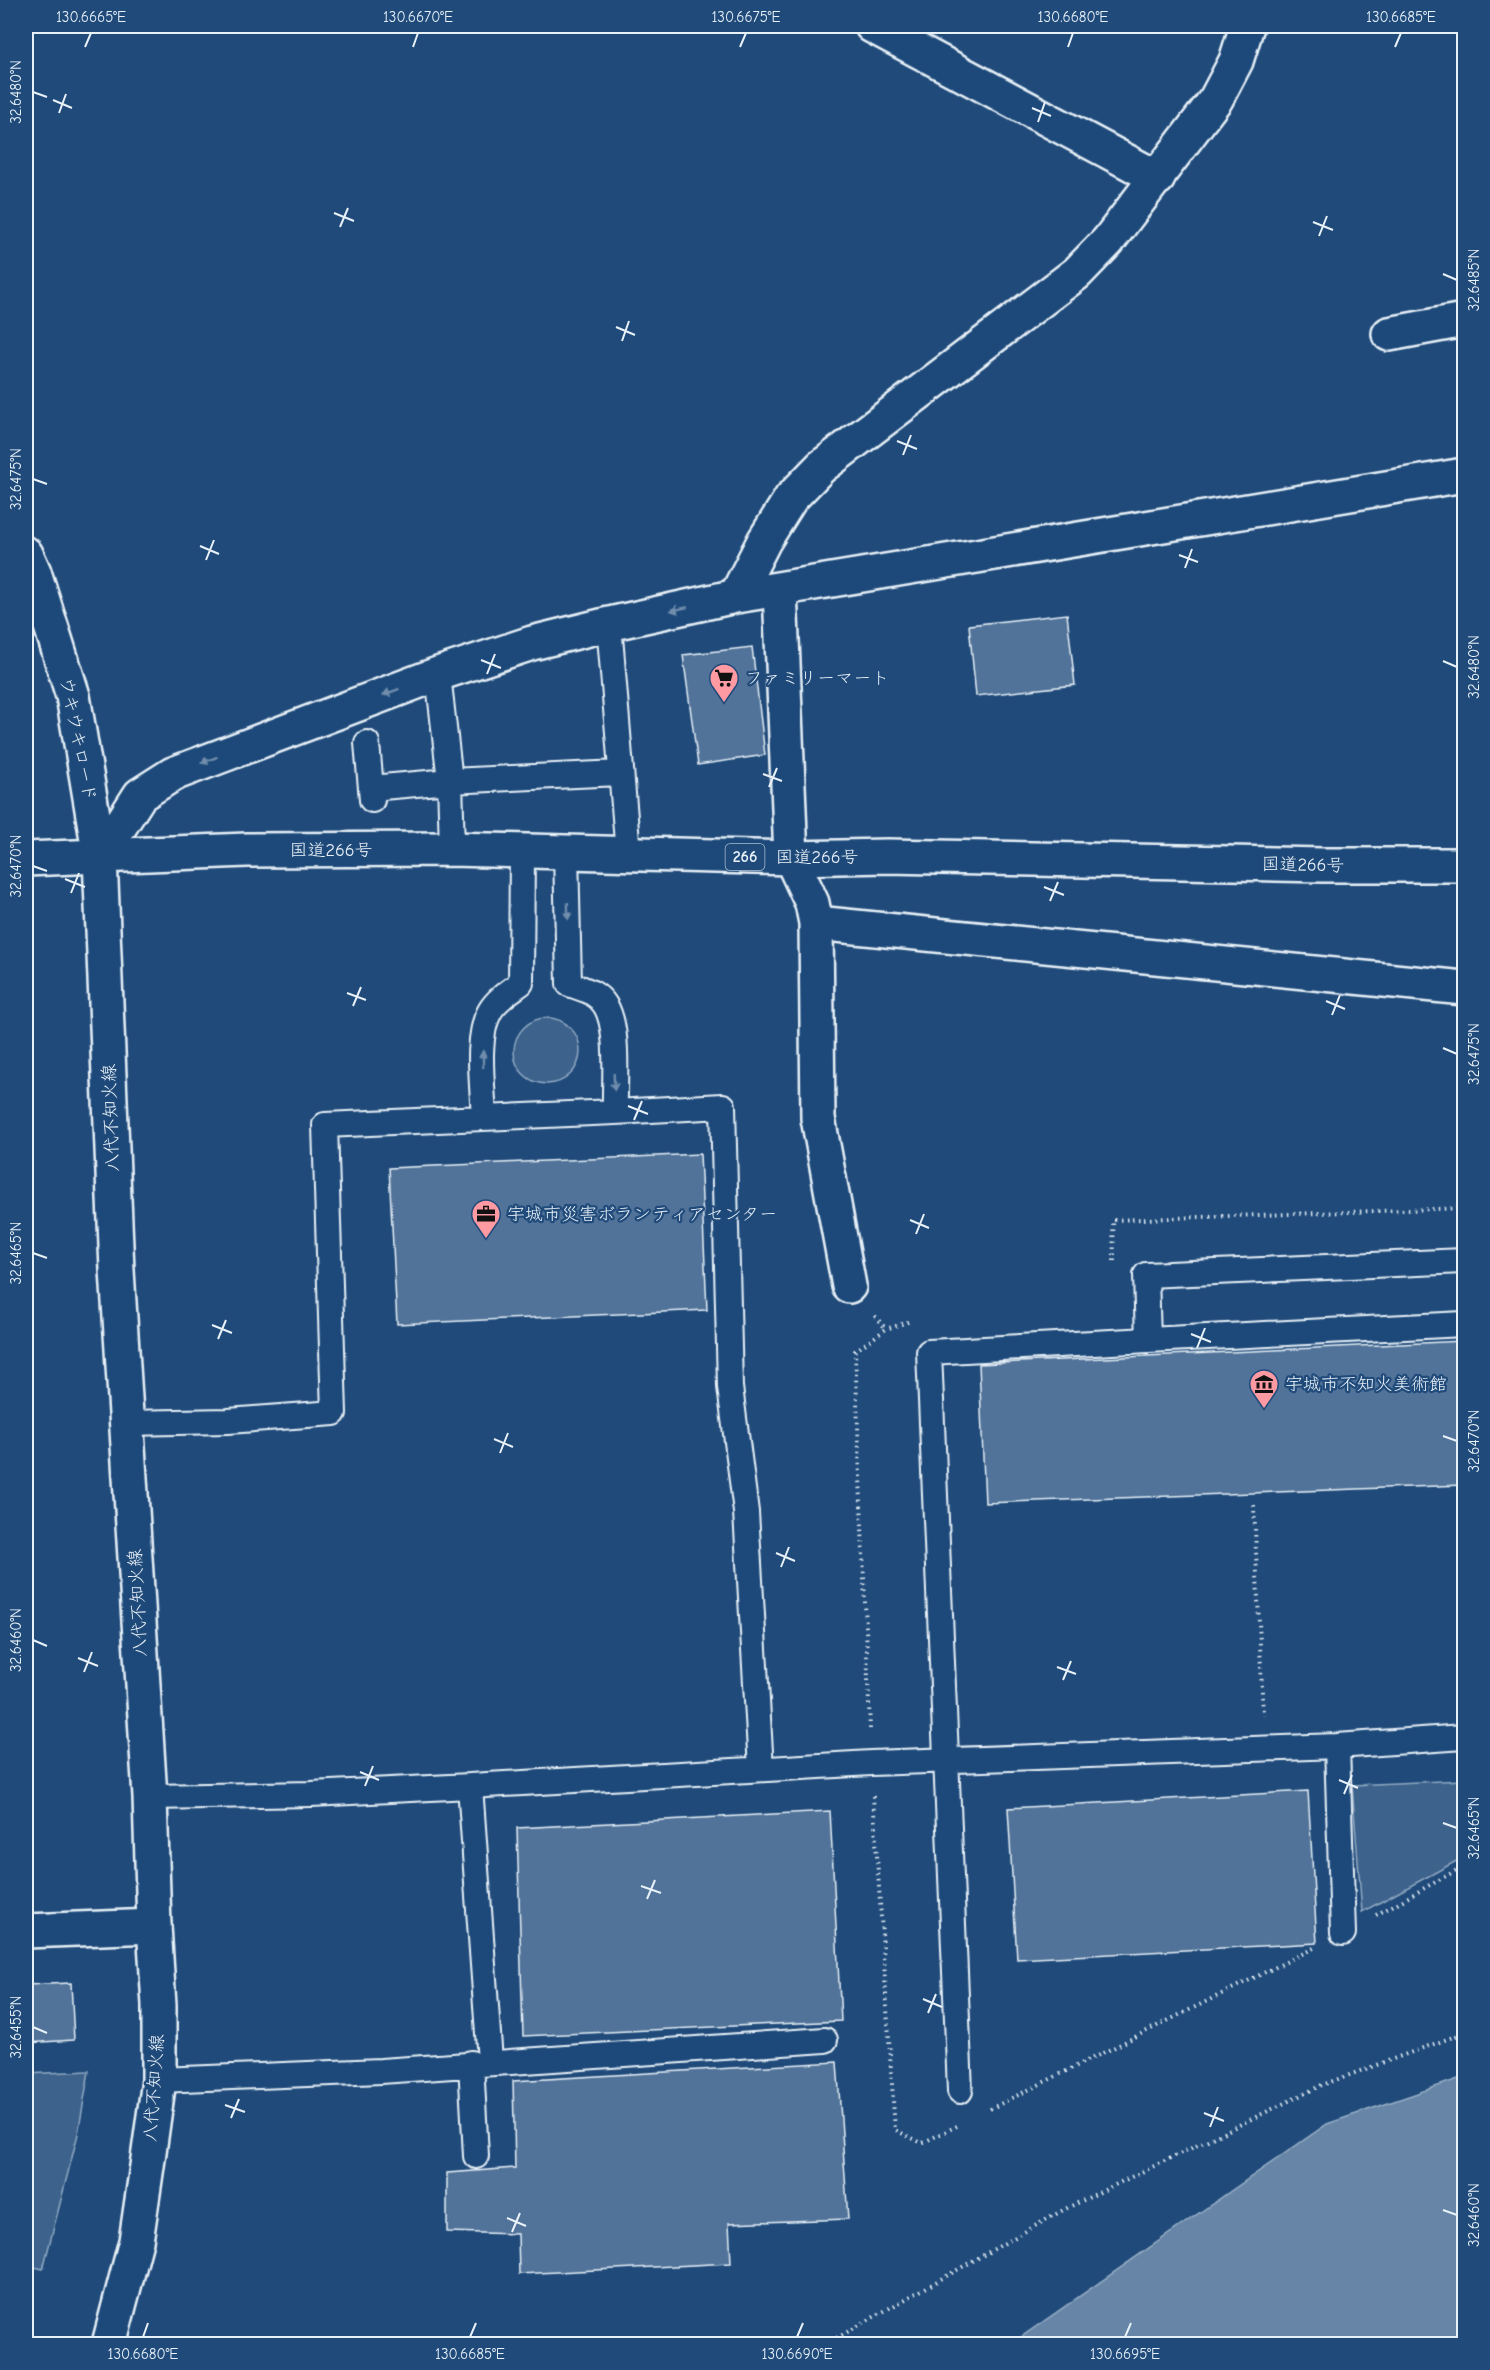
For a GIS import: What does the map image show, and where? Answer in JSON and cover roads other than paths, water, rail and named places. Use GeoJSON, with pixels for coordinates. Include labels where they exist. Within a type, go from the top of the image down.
{"type":"FeatureCollection","features":[{"type":"Feature","properties":{"kind":"main road"},"geometry":{"type":"LineString","coordinates":[[872,26],[1158,178]]}},
{"type":"Feature","properties":{"kind":"main road"},"geometry":{"type":"LineString","coordinates":[[736,597],[764,541],[791,498],[821,467],[1077,273],[1108,241],[1216,99],[1236,62],[1246,26]]}},
{"type":"Feature","properties":{"kind":"main road"},"geometry":{"type":"LineString","coordinates":[[1389,334],[1464,320]]}},
{"type":"Feature","properties":{"kind":"main road"},"geometry":{"type":"LineString","coordinates":[[100,857],[140,795],[173,774],[438,674],[532,643],[736,597],[1464,475]]}},
{"type":"Feature","properties":{"kind":"main road","name":"ウキウキロード"},"geometry":{"type":"LineString","coordinates":[[26,554],[34,572],[73,696],[100,857]]}},
{"type":"Feature","properties":{"kind":"main road"},"geometry":{"type":"LineString","coordinates":[[780,590],[791,858],[812,903],[816,923],[818,1118],[849,1286]]}},
{"type":"Feature","properties":{"kind":"main road","name":"国道266号"},"geometry":{"type":"LineString","coordinates":[[26,859],[248,850],[452,849],[791,858],[887,856],[1323,865],[1464,865]]}},
{"type":"Feature","properties":{"kind":"main road","name":"八代不知火線"},"geometry":{"type":"LineString","coordinates":[[100,857],[126,1423],[150,1797],[159,2005],[159,2080],[136,2241],[109,2344]]}},
{"type":"Feature","properties":{"kind":"main road"},"geometry":{"type":"LineString","coordinates":[[816,923],[1464,988]]}},
{"type":"Feature","properties":{"kind":"main road"},"geometry":{"type":"LineString","coordinates":[[26,1931],[154,1926]]}},
{"type":"Feature","properties":{"kind":"lane"},"geometry":{"type":"LineString","coordinates":[[609,624],[628,854]]}},
{"type":"Feature","properties":{"kind":"lane"},"geometry":{"type":"LineString","coordinates":[[438,674],[450,781],[452,849]]}},
{"type":"Feature","properties":{"kind":"lane"},"geometry":{"type":"LineString","coordinates":[[367,743],[372,794],[450,781],[620,773]]}},
{"type":"Feature","properties":{"kind":"lane"},"geometry":{"type":"LineString","coordinates":[[484,1118],[482,1035],[489,1011],[500,998],[521,983],[522,852]]}},
{"type":"Feature","properties":{"kind":"lane"},"geometry":{"type":"LineString","coordinates":[[566,852],[569,984],[590,991],[604,1004],[612,1022],[615,1112]]}},
{"type":"Feature","properties":{"kind":"lane"},"geometry":{"type":"LineString","coordinates":[[126,1423],[228,1421],[334,1413],[325,1125],[723,1106],[730,1387],[746,1512],[761,1769]]}},
{"type":"Feature","properties":{"kind":"lane"},"geometry":{"type":"LineString","coordinates":[[1148,1340],[1146,1275],[1464,1261]]}},
{"type":"Feature","properties":{"kind":"lane"},"geometry":{"type":"LineString","coordinates":[[960,2091],[929,1352],[1464,1324]]}},
{"type":"Feature","properties":{"kind":"lane"},"geometry":{"type":"LineString","coordinates":[[150,1797],[311,1794],[871,1763],[1337,1746],[1464,1737]]}},
{"type":"Feature","properties":{"kind":"lane"},"geometry":{"type":"LineString","coordinates":[[1337,1746],[1343,1933]]}},
{"type":"Feature","properties":{"kind":"lane"},"geometry":{"type":"LineString","coordinates":[[470,1786],[480,2062],[476,2156]]}},
{"type":"Feature","properties":{"kind":"lane"},"geometry":{"type":"LineString","coordinates":[[159,2080],[381,2071],[480,2062],[825,2040]]}},
{"type":"Feature","properties":{"kind":"place","name":"ファミリーマート"},"geometry":{"type":"Point","coordinates":[724,704]}},
{"type":"Feature","properties":{"kind":"place","name":"宇城市災害ボランティアセンター"},"geometry":{"type":"Point","coordinates":[486,1240]}},
{"type":"Feature","properties":{"kind":"place","name":"宇城市不知火美術館"},"geometry":{"type":"Point","coordinates":[1264,1410]}}]}
